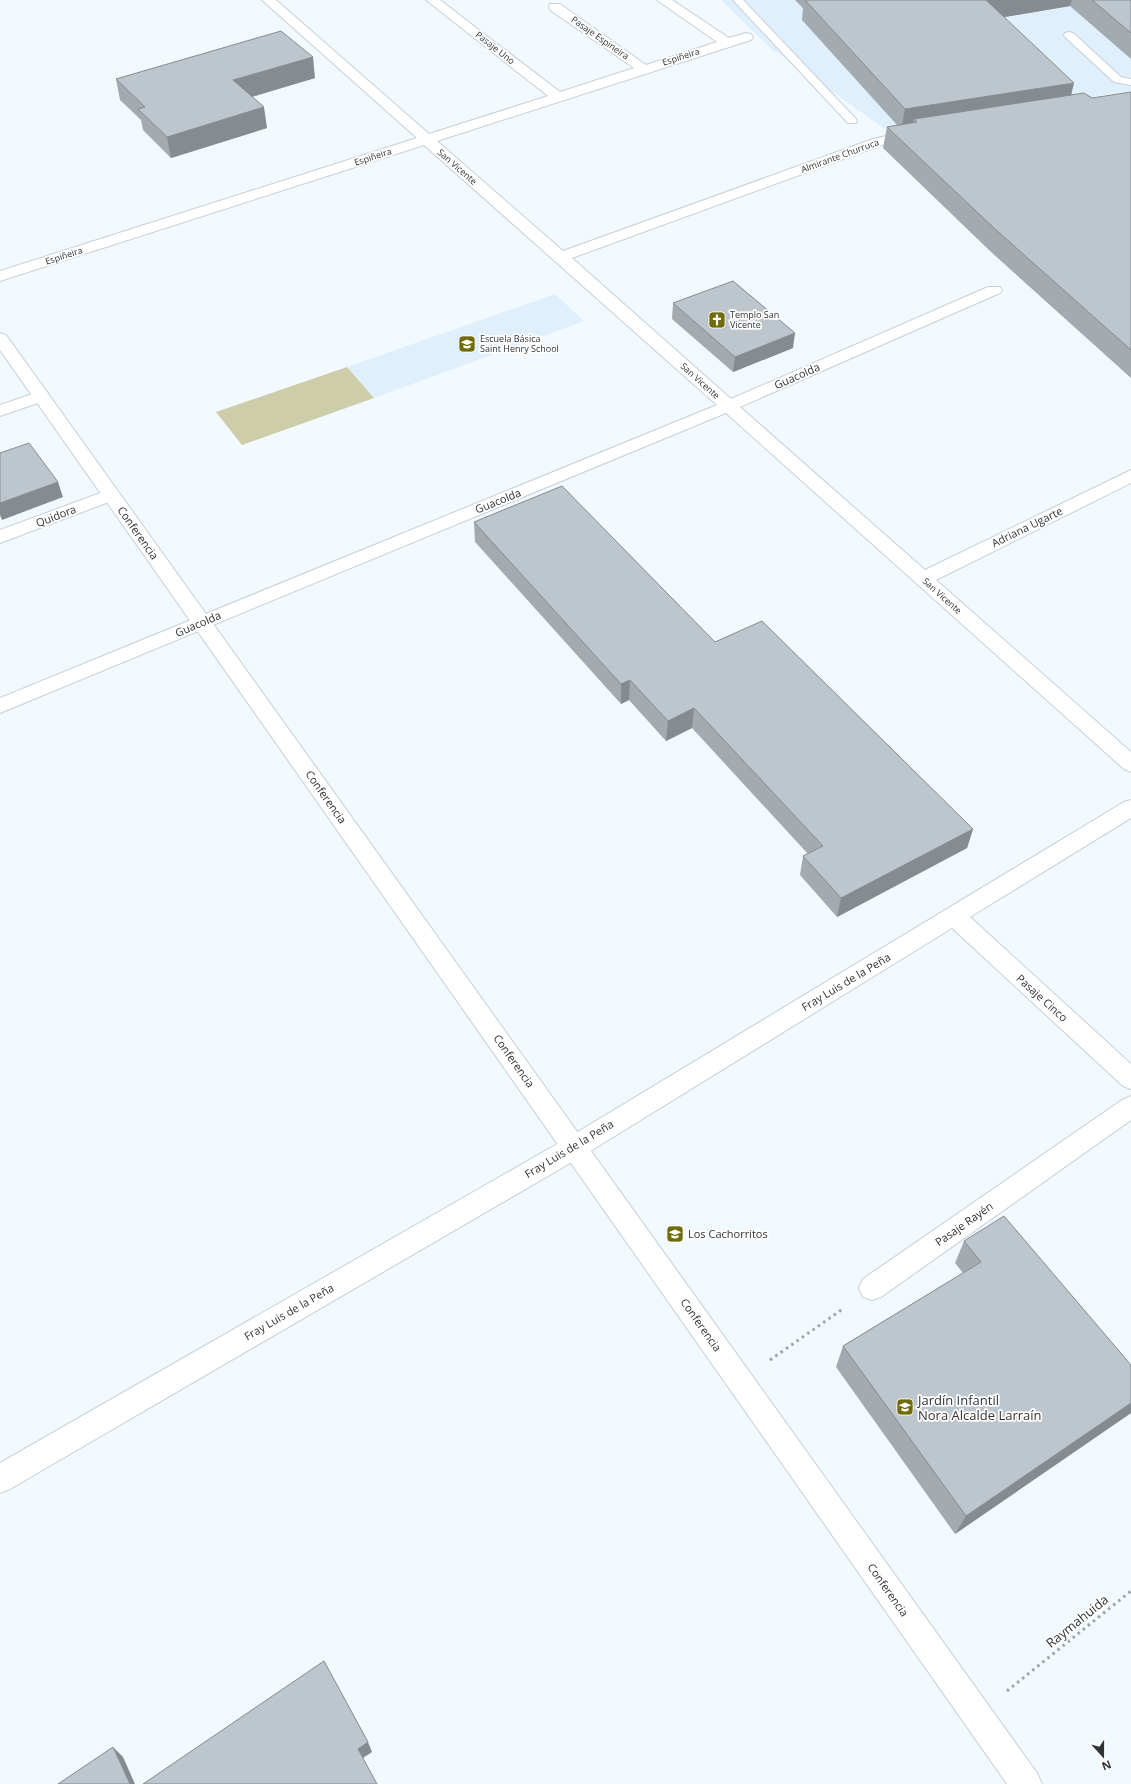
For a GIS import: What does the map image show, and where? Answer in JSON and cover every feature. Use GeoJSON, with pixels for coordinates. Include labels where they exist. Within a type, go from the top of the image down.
{"type":"FeatureCollection","features":[{"type":"Feature","properties":{"kind":"street","name":"San Vicente"},"geometry":{"type":"LineString","coordinates":[[268,0],[561,257],[1131,764]]}},
{"type":"Feature","properties":{"kind":"street","name":"Pasaje Uno"},"geometry":{"type":"LineString","coordinates":[[432,0],[558,97]]}},
{"type":"Feature","properties":{"kind":"street"},"geometry":{"type":"LineString","coordinates":[[663,0],[728,43]]}},
{"type":"Feature","properties":{"kind":"street","name":"Pasaje Espineira"},"geometry":{"type":"LineString","coordinates":[[555,7],[644,69]]}},
{"type":"Feature","properties":{"kind":"street","name":"Espiñeira"},"geometry":{"type":"LineString","coordinates":[[0,276],[746,37]]}},
{"type":"Feature","properties":{"kind":"street","name":"Almirante Churruca"},"geometry":{"type":"LineString","coordinates":[[561,257],[878,142],[931,131]]}},
{"type":"Feature","properties":{"kind":"street","name":"Guacolda"},"geometry":{"type":"LineString","coordinates":[[0,706],[728,406],[994,290]]}},
{"type":"Feature","properties":{"kind":"street","name":"Conferencia"},"geometry":{"type":"LineString","coordinates":[[0,338],[1026,1784]]}},
{"type":"Feature","properties":{"kind":"street"},"geometry":{"type":"LineString","coordinates":[[0,410],[41,396]]}},
{"type":"Feature","properties":{"kind":"street","name":"Adriana Ugarte"},"geometry":{"type":"LineString","coordinates":[[923,579],[1131,476]]}},
{"type":"Feature","properties":{"kind":"street","name":"Quidora"},"geometry":{"type":"LineString","coordinates":[[0,537],[111,495]]}},
{"type":"Feature","properties":{"kind":"street","name":"Fray Luis de la Peña"},"geometry":{"type":"LineString","coordinates":[[0,1479],[575,1147],[1131,808]]}},
{"type":"Feature","properties":{"kind":"street","name":"Pasaje Cinco"},"geometry":{"type":"LineString","coordinates":[[954,916],[1131,1079]]}},
{"type":"Feature","properties":{"kind":"street","name":"Pasaje Rayén"},"geometry":{"type":"LineString","coordinates":[[872,1288],[1131,1107]]}},
{"type":"Feature","properties":{"kind":"lane"},"geometry":{"type":"LineString","coordinates":[[738,0],[852,121]]}},
{"type":"Feature","properties":{"kind":"lane"},"geometry":{"type":"LineString","coordinates":[[1069,35],[1118,80],[1131,82]]}},
{"type":"Feature","properties":{"kind":"path"},"geometry":{"type":"LineString","coordinates":[[797,1341],[872,1288]]}},
{"type":"Feature","properties":{"kind":"path","name":"Raymahuida"},"geometry":{"type":"LineString","coordinates":[[1036,1667],[1131,1591]]}},
{"type":"Feature","properties":{"kind":"shaded area"},"geometry":{"type":"Polygon","coordinates":[[[721,0],[1131,0],[1131,91],[885,129],[769,47],[721,0]]]}},
{"type":"Feature","properties":{"kind":"shaded area","name":"Escuela Básica Saint Henry School"},"geometry":{"type":"Polygon","coordinates":[[[555,294],[584,321],[374,398],[347,367],[555,294]]]}},
{"type":"Feature","properties":{"kind":"green space"},"geometry":{"type":"Polygon","coordinates":[[[347,367],[374,398],[242,445],[216,412],[347,367]]]}},
{"type":"Feature","properties":{"kind":"building"},"geometry":{"type":"Polygon","coordinates":[[[805,0],[986,0],[1074,83],[905,109],[805,0]]]}},
{"type":"Feature","properties":{"kind":"building"},"geometry":{"type":"Polygon","coordinates":[[[1092,0],[1131,0],[1131,33],[1092,0]]]}},
{"type":"Feature","properties":{"kind":"building"},"geometry":{"type":"Polygon","coordinates":[[[281,31],[313,57],[233,80],[264,107],[167,137],[138,109],[145,107],[116,79],[281,31]]]}},
{"type":"Feature","properties":{"kind":"building"},"geometry":{"type":"Polygon","coordinates":[[[1131,92],[1131,350],[995,229],[887,127],[917,122],[914,119],[1084,93],[1092,98],[1131,92]]]}},
{"type":"Feature","properties":{"kind":"building"},"geometry":{"type":"Polygon","coordinates":[[[733,281],[795,333],[735,357],[673,303],[733,281]]]}},
{"type":"Feature","properties":{"kind":"building"},"geometry":{"type":"Polygon","coordinates":[[[29,443],[58,482],[0,503],[0,453],[29,443]]]}},
{"type":"Feature","properties":{"kind":"building"},"geometry":{"type":"Polygon","coordinates":[[[562,486],[715,642],[762,621],[973,829],[841,898],[803,856],[823,846],[694,708],[668,721],[630,680],[621,684],[474,522],[562,486]]]}},
{"type":"Feature","properties":{"kind":"building"},"geometry":{"type":"Polygon","coordinates":[[[1004,1216],[1131,1365],[1131,1403],[966,1516],[843,1346],[981,1262],[964,1241],[1004,1216]]]}},
{"type":"Feature","properties":{"kind":"building"},"geometry":{"type":"Polygon","coordinates":[[[324,1661],[368,1742],[358,1749],[377,1784],[143,1784],[324,1661]]]}},
{"type":"Feature","properties":{"kind":"building"},"geometry":{"type":"Polygon","coordinates":[[[113,1747],[130,1784],[58,1784],[113,1747]]]}},
{"type":"Feature","properties":{"kind":"place","name":"Templo San Vicente"},"geometry":{"type":"Point","coordinates":[717,320]}},
{"type":"Feature","properties":{"kind":"place","name":"Escuela Básica Saint Henry School"},"geometry":{"type":"Point","coordinates":[467,344]}},
{"type":"Feature","properties":{"kind":"place","name":"Los Cachorritos"},"geometry":{"type":"Point","coordinates":[675,1234]}},
{"type":"Feature","properties":{"kind":"place","name":"Jardín Infantil Nora Alcalde Larraín"},"geometry":{"type":"Point","coordinates":[905,1407]}}]}
